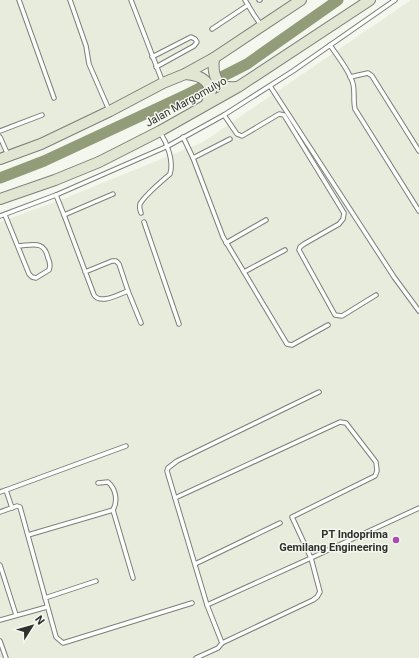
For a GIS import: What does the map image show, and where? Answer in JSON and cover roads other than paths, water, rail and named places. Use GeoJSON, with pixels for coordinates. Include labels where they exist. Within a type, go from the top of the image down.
{"type":"FeatureCollection","features":[{"type":"Feature","properties":{"kind":"main road"},"geometry":{"type":"LineString","coordinates":[[4,157],[41,144],[163,84],[214,63],[262,26],[301,0]]}},
{"type":"Feature","properties":{"kind":"main road","name":"Jalan Margomulyo"},"geometry":{"type":"LineString","coordinates":[[0,199],[55,180],[99,162],[160,131],[208,100],[238,87],[370,0]]}},
{"type":"Feature","properties":{"kind":"main road"},"geometry":{"type":"LineString","coordinates":[[214,63],[216,78],[220,84],[227,87],[238,87]]}},
{"type":"Feature","properties":{"kind":"main road"},"geometry":{"type":"LineString","coordinates":[[190,74],[202,78],[208,83],[211,91],[208,100]]}},
{"type":"Feature","properties":{"kind":"lane"},"geometry":{"type":"LineString","coordinates":[[18,0],[54,98]]}},
{"type":"Feature","properties":{"kind":"lane"},"geometry":{"type":"LineString","coordinates":[[70,0],[86,46],[89,64],[110,111]]}},
{"type":"Feature","properties":{"kind":"lane"},"geometry":{"type":"LineString","coordinates":[[131,0],[163,84]]}},
{"type":"Feature","properties":{"kind":"lane"},"geometry":{"type":"LineString","coordinates":[[245,0],[262,26]]}},
{"type":"Feature","properties":{"kind":"lane"},"geometry":{"type":"LineString","coordinates":[[0,216],[56,195],[168,146],[224,115],[270,86],[395,0]]}},
{"type":"Feature","properties":{"kind":"lane"},"geometry":{"type":"LineString","coordinates":[[212,30],[248,5]]}},
{"type":"Feature","properties":{"kind":"lane"},"geometry":{"type":"LineString","coordinates":[[152,57],[191,37],[197,42],[194,46],[156,66]]}},
{"type":"Feature","properties":{"kind":"lane"},"geometry":{"type":"LineString","coordinates":[[330,45],[353,84],[353,102],[355,109],[419,211]]}},
{"type":"Feature","properties":{"kind":"lane"},"geometry":{"type":"LineString","coordinates":[[350,77],[368,73],[372,76],[419,151]]}},
{"type":"Feature","properties":{"kind":"lane"},"geometry":{"type":"LineString","coordinates":[[270,86],[394,277],[419,311]]}},
{"type":"Feature","properties":{"kind":"lane"},"geometry":{"type":"LineString","coordinates":[[0,131],[42,114]]}},
{"type":"Feature","properties":{"kind":"lane"},"geometry":{"type":"LineString","coordinates":[[224,115],[239,136],[242,136],[279,114],[284,115],[344,213],[343,219],[339,224],[300,246],[299,250],[335,315],[342,316],[376,295]]}},
{"type":"Feature","properties":{"kind":"lane"},"geometry":{"type":"LineString","coordinates":[[141,213],[139,209],[140,204],[170,174],[172,169],[168,146],[160,131]]}},
{"type":"Feature","properties":{"kind":"lane"},"geometry":{"type":"LineString","coordinates":[[0,137],[4,157]]}},
{"type":"Feature","properties":{"kind":"lane"},"geometry":{"type":"LineString","coordinates":[[183,137],[193,158],[226,243],[287,344],[292,345],[328,324]]}},
{"type":"Feature","properties":{"kind":"lane"},"geometry":{"type":"LineString","coordinates":[[193,158],[230,139]]}},
{"type":"Feature","properties":{"kind":"lane"},"geometry":{"type":"LineString","coordinates":[[64,214],[113,194]]}},
{"type":"Feature","properties":{"kind":"lane"},"geometry":{"type":"LineString","coordinates":[[56,195],[96,298],[100,300],[106,299],[128,291]]}},
{"type":"Feature","properties":{"kind":"lane"},"geometry":{"type":"LineString","coordinates":[[5,215],[29,274],[36,278],[49,270],[51,266],[46,250],[43,246],[18,246]]}},
{"type":"Feature","properties":{"kind":"lane"},"geometry":{"type":"LineString","coordinates":[[226,243],[266,220]]}},
{"type":"Feature","properties":{"kind":"lane"},"geometry":{"type":"LineString","coordinates":[[144,222],[179,324]]}},
{"type":"Feature","properties":{"kind":"lane"},"geometry":{"type":"LineString","coordinates":[[244,272],[285,250]]}},
{"type":"Feature","properties":{"kind":"lane"},"geometry":{"type":"LineString","coordinates":[[85,272],[112,261],[116,261],[141,323]]}},
{"type":"Feature","properties":{"kind":"lane"},"geometry":{"type":"LineString","coordinates":[[222,643],[207,605],[194,564],[167,471],[168,468],[177,461],[319,392]]}},
{"type":"Feature","properties":{"kind":"lane"},"geometry":{"type":"LineString","coordinates":[[175,498],[340,422],[346,423],[376,462],[377,471],[375,476],[292,517],[311,558],[320,592],[317,597],[222,643],[218,648],[196,658]]}},
{"type":"Feature","properties":{"kind":"lane"},"geometry":{"type":"LineString","coordinates":[[0,492],[126,446]]}},
{"type":"Feature","properties":{"kind":"lane"},"geometry":{"type":"LineString","coordinates":[[98,483],[108,482],[111,485],[116,502],[113,510],[133,578]]}},
{"type":"Feature","properties":{"kind":"lane"},"geometry":{"type":"LineString","coordinates":[[6,490],[12,508]]}},
{"type":"Feature","properties":{"kind":"lane"},"geometry":{"type":"LineString","coordinates":[[0,512],[17,506],[20,507],[56,637],[63,643],[192,603]]}},
{"type":"Feature","properties":{"kind":"lane"},"geometry":{"type":"LineString","coordinates":[[207,605],[419,508]]}},
{"type":"Feature","properties":{"kind":"lane"},"geometry":{"type":"LineString","coordinates":[[28,535],[113,510]]}},
{"type":"Feature","properties":{"kind":"lane"},"geometry":{"type":"LineString","coordinates":[[194,564],[280,523]]}},
{"type":"Feature","properties":{"kind":"lane"},"geometry":{"type":"LineString","coordinates":[[0,565],[16,615]]}},
{"type":"Feature","properties":{"kind":"lane"},"geometry":{"type":"LineString","coordinates":[[45,598],[96,581]]}},
{"type":"Feature","properties":{"kind":"lane"},"geometry":{"type":"LineString","coordinates":[[0,620],[47,607]]}},
{"type":"Feature","properties":{"kind":"lane"},"geometry":{"type":"LineString","coordinates":[[0,641],[6,658]]}},
{"type":"Feature","properties":{"kind":"waterway"},"geometry":{"type":"LineString","coordinates":[[0,178],[44,161],[188,94],[247,64],[338,0]]}},
{"type":"Feature","properties":{"kind":"place","name":"PT Indoprima Gemilang Engineering"},"geometry":{"type":"Point","coordinates":[396,540]}}]}
